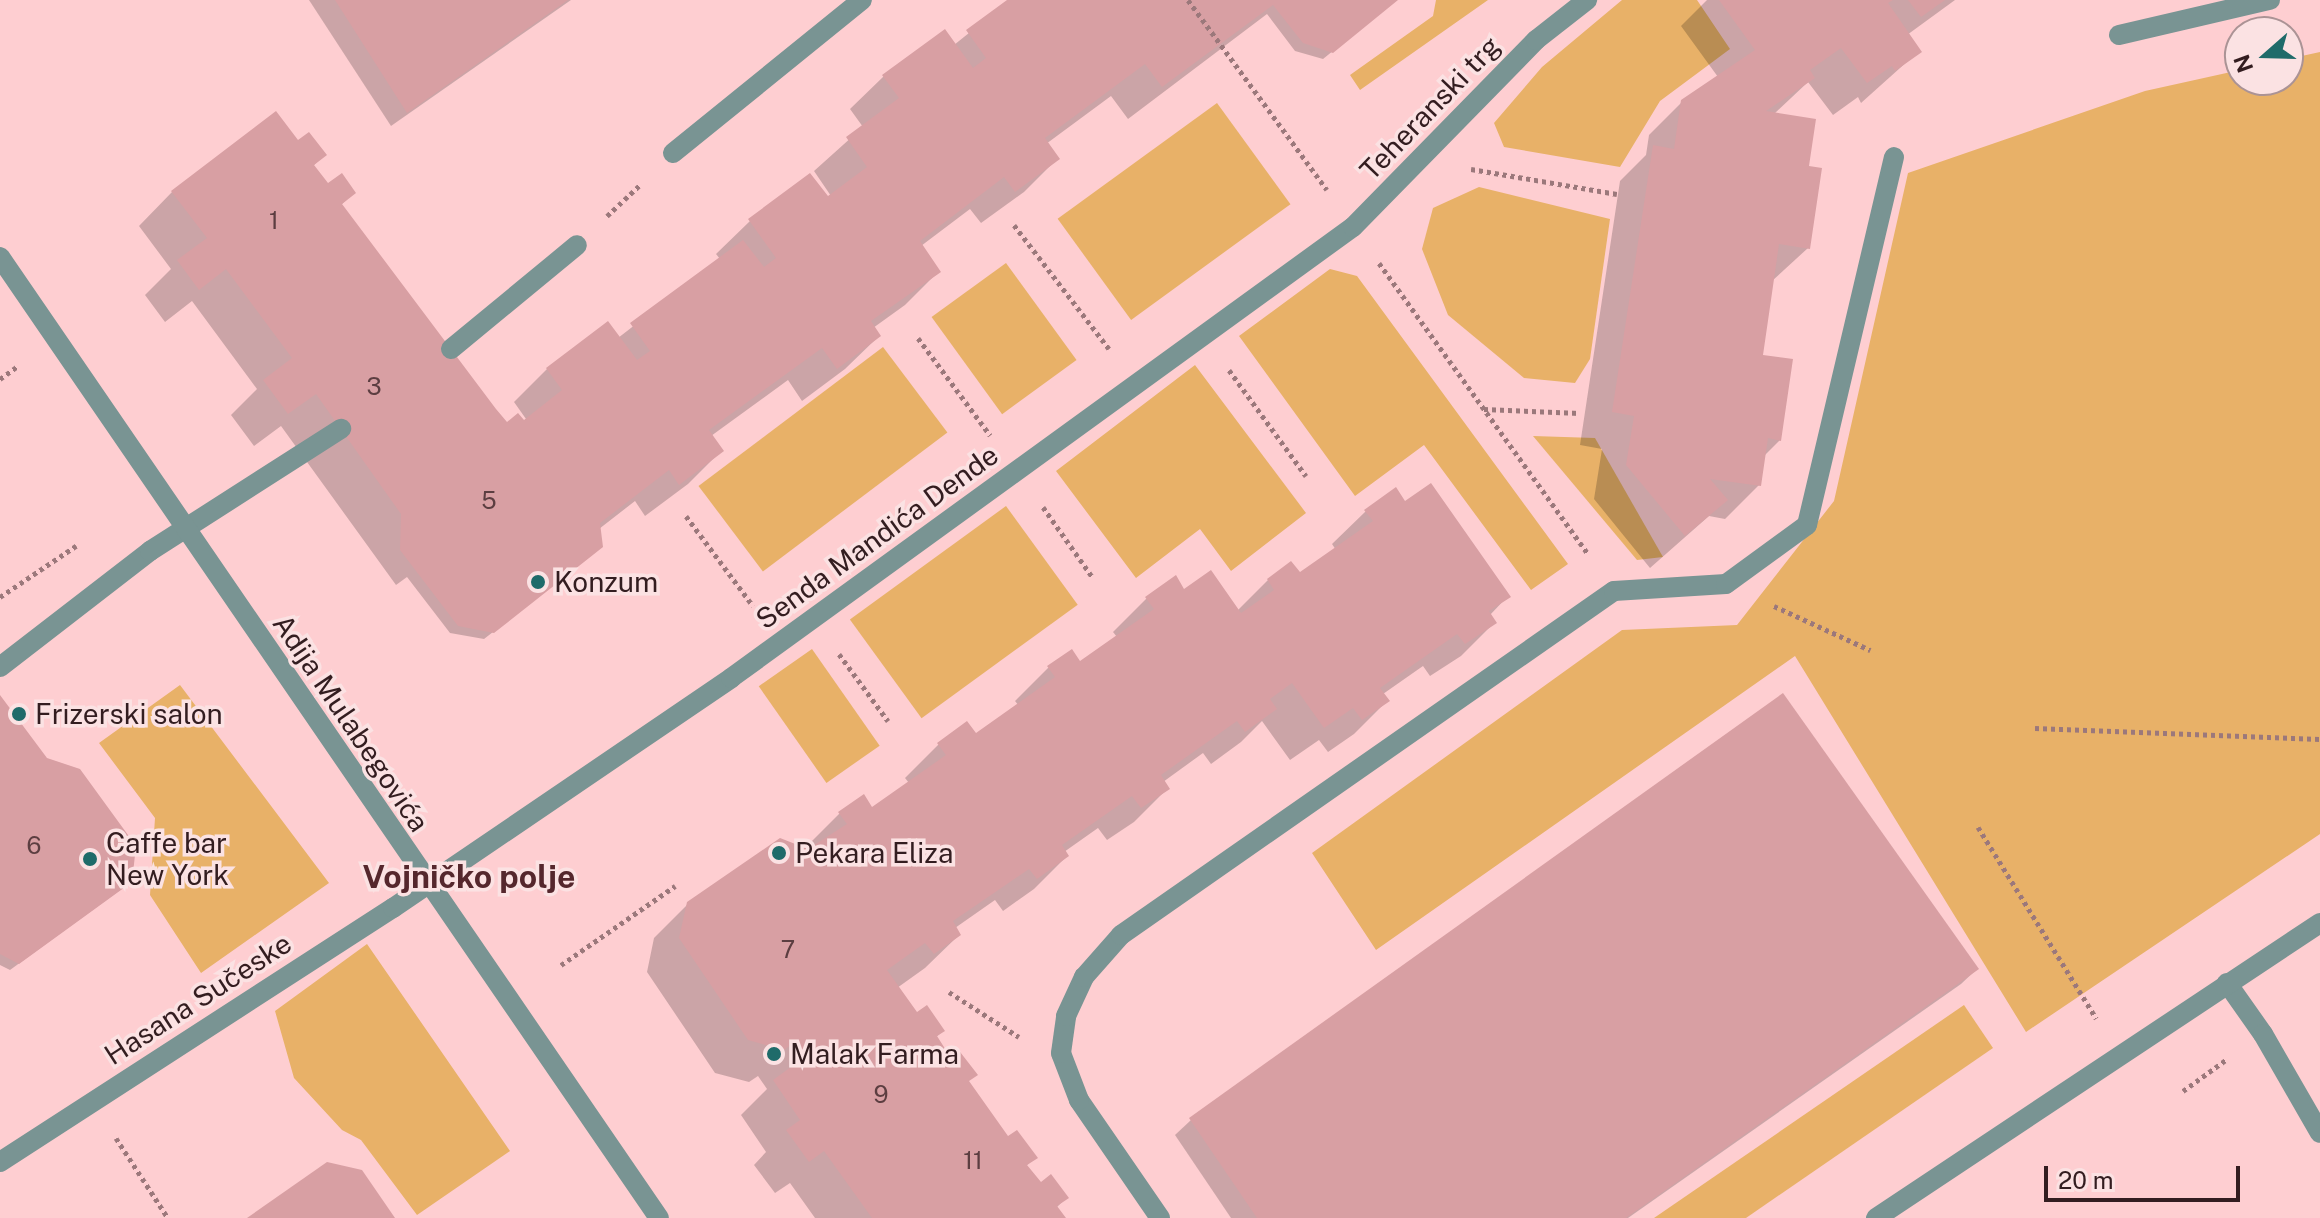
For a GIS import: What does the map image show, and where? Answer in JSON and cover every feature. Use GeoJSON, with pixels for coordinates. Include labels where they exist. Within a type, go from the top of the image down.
{"type":"FeatureCollection","features":[{"type":"Feature","properties":{"kind":"street"},"geometry":{"type":"LineString","coordinates":[[673,153],[862,0]]}},
{"type":"Feature","properties":{"kind":"street","name":"Teheranski trg"},"geometry":{"type":"LineString","coordinates":[[1353,227],[1536,40],[1587,0]]}},
{"type":"Feature","properties":{"kind":"street"},"geometry":{"type":"LineString","coordinates":[[2119,35],[2270,0]]}},
{"type":"Feature","properties":{"kind":"street"},"geometry":{"type":"LineString","coordinates":[[1160,1218],[1079,1100],[1061,1053],[1066,1016],[1084,977],[1121,935],[1614,591],[1726,584],[1807,525],[1894,157]]}},
{"type":"Feature","properties":{"kind":"street","name":"Senda Mandića Dende"},"geometry":{"type":"LineString","coordinates":[[428,884],[814,619],[1353,227]]}},
{"type":"Feature","properties":{"kind":"street"},"geometry":{"type":"LineString","coordinates":[[451,349],[577,245]]}},
{"type":"Feature","properties":{"kind":"street","name":"Adija Mulabegovića"},"geometry":{"type":"LineString","coordinates":[[0,257],[659,1218]]}},
{"type":"Feature","properties":{"kind":"street"},"geometry":{"type":"LineString","coordinates":[[0,667],[184,528],[341,429]]}},
{"type":"Feature","properties":{"kind":"street","name":"Hasana Sučeske"},"geometry":{"type":"LineString","coordinates":[[0,1162],[428,884]]}},
{"type":"Feature","properties":{"kind":"street"},"geometry":{"type":"LineString","coordinates":[[1876,1218],[2320,923]]}},
{"type":"Feature","properties":{"kind":"street"},"geometry":{"type":"LineString","coordinates":[[2227,983],[2263,1034],[2320,1133]]}},
{"type":"Feature","properties":{"kind":"path"},"geometry":{"type":"LineString","coordinates":[[1188,0],[1614,591]]}},
{"type":"Feature","properties":{"kind":"path"},"geometry":{"type":"LineString","coordinates":[[577,245],[673,153]]}},
{"type":"Feature","properties":{"kind":"path"},"geometry":{"type":"LineString","coordinates":[[1419,160],[1617,194]]}},
{"type":"Feature","properties":{"kind":"path"},"geometry":{"type":"LineString","coordinates":[[1014,225],[1137,384]]}},
{"type":"Feature","properties":{"kind":"path"},"geometry":{"type":"LineString","coordinates":[[1204,336],[1306,476]]}},
{"type":"Feature","properties":{"kind":"path"},"geometry":{"type":"LineString","coordinates":[[918,338],[1093,578]]}},
{"type":"Feature","properties":{"kind":"path"},"geometry":{"type":"LineString","coordinates":[[0,379],[18,366]]}},
{"type":"Feature","properties":{"kind":"path"},"geometry":{"type":"LineString","coordinates":[[1483,409],[1580,413]]}},
{"type":"Feature","properties":{"kind":"path"},"geometry":{"type":"LineString","coordinates":[[686,516],[781,642]]}},
{"type":"Feature","properties":{"kind":"path"},"geometry":{"type":"LineString","coordinates":[[0,597],[87,539]]}},
{"type":"Feature","properties":{"kind":"path"},"geometry":{"type":"LineString","coordinates":[[1726,584],[1870,650]]}},
{"type":"Feature","properties":{"kind":"path"},"geometry":{"type":"LineString","coordinates":[[814,619],[888,721]]}},
{"type":"Feature","properties":{"kind":"path"},"geometry":{"type":"LineString","coordinates":[[2035,728],[2320,739]]}},
{"type":"Feature","properties":{"kind":"path"},"geometry":{"type":"LineString","coordinates":[[1978,827],[2090,1005],[2114,1059]]}},
{"type":"Feature","properties":{"kind":"path"},"geometry":{"type":"LineString","coordinates":[[561,965],[675,886]]}},
{"type":"Feature","properties":{"kind":"path"},"geometry":{"type":"LineString","coordinates":[[949,992],[1009,1034],[1061,1053]]}},
{"type":"Feature","properties":{"kind":"path"},"geometry":{"type":"LineString","coordinates":[[93,1102],[168,1218]]}},
{"type":"Feature","properties":{"kind":"shaded area"},"geometry":{"type":"Polygon","coordinates":[[[1436,0],[1488,0],[1360,90],[1350,75],[1433,16],[1436,0]]]}},
{"type":"Feature","properties":{"kind":"shaded area"},"geometry":{"type":"Polygon","coordinates":[[[1622,0],[1697,0],[1730,49],[1660,101],[1620,167],[1504,147],[1494,123],[1542,67],[1622,0]]]}},
{"type":"Feature","properties":{"kind":"shaded area"},"geometry":{"type":"Polygon","coordinates":[[[2320,52],[2320,834],[2026,1032],[1795,656],[1376,950],[1312,853],[1622,630],[1737,625],[1834,501],[1908,173],[2145,91],[2224,74],[2224,96],[2304,96],[2304,56],[2320,52]]]}},
{"type":"Feature","properties":{"kind":"shaded area"},"geometry":{"type":"Polygon","coordinates":[[[1217,103],[1290,204],[1131,320],[1058,219],[1217,103]]]}},
{"type":"Feature","properties":{"kind":"shaded area"},"geometry":{"type":"Polygon","coordinates":[[[1479,187],[1610,219],[1590,359],[1575,383],[1524,378],[1448,315],[1422,249],[1433,208],[1479,187]]]}},
{"type":"Feature","properties":{"kind":"shaded area"},"geometry":{"type":"Polygon","coordinates":[[[1006,263],[1077,360],[1002,414],[932,317],[1006,263]]]}},
{"type":"Feature","properties":{"kind":"shaded area"},"geometry":{"type":"Polygon","coordinates":[[[1330,269],[1357,276],[1568,564],[1531,590],[1424,445],[1355,496],[1239,336],[1330,269]]]}},
{"type":"Feature","properties":{"kind":"shaded area"},"geometry":{"type":"Polygon","coordinates":[[[883,347],[947,432],[763,571],[699,486],[883,347]]]}},
{"type":"Feature","properties":{"kind":"shaded area"},"geometry":{"type":"Polygon","coordinates":[[[1195,365],[1306,513],[1231,571],[1200,529],[1136,578],[1056,471],[1195,365]]]}},
{"type":"Feature","properties":{"kind":"shaded area"},"geometry":{"type":"Polygon","coordinates":[[[1533,436],[1595,438],[1663,557],[1637,560],[1533,436]]]}},
{"type":"Feature","properties":{"kind":"shaded area"},"geometry":{"type":"Polygon","coordinates":[[[1006,506],[1078,605],[922,718],[850,619],[1006,506]]]}},
{"type":"Feature","properties":{"kind":"shaded area"},"geometry":{"type":"Polygon","coordinates":[[[812,649],[880,746],[826,783],[759,686],[812,649]]]}},
{"type":"Feature","properties":{"kind":"shaded area"},"geometry":{"type":"Polygon","coordinates":[[[180,685],[329,883],[201,973],[150,895],[155,818],[99,743],[180,685]]]}},
{"type":"Feature","properties":{"kind":"shaded area"},"geometry":{"type":"Polygon","coordinates":[[[367,944],[510,1151],[417,1215],[361,1140],[342,1130],[294,1078],[275,1011],[367,944]]]}},
{"type":"Feature","properties":{"kind":"shaded area"},"geometry":{"type":"Polygon","coordinates":[[[1964,1005],[1993,1048],[1746,1218],[1654,1218],[1964,1005]]]}},
{"type":"Feature","properties":{"kind":"building"},"geometry":{"type":"Polygon","coordinates":[[[335,0],[568,0],[407,113],[335,0]]]}},
{"type":"Feature","properties":{"kind":"building"},"geometry":{"type":"Polygon","coordinates":[[[1007,0],[1398,0],[1333,53],[1303,43],[1273,5],[1162,87],[1145,64],[1045,138],[1060,159],[1015,192],[1004,177],[920,241],[941,272],[871,321],[881,336],[837,369],[822,348],[709,430],[724,451],[679,485],[669,470],[600,523],[603,547],[494,633],[458,626],[400,550],[401,514],[316,394],[288,414],[263,380],[292,358],[226,269],[199,290],[177,260],[207,238],[171,191],[276,111],[298,140],[309,132],[327,155],[314,165],[328,183],[342,173],[356,193],[342,204],[496,409],[507,422],[518,413],[524,420],[562,390],[546,368],[608,321],[637,360],[650,351],[630,323],[743,240],[764,267],[776,258],[748,219],[810,173],[828,196],[867,167],[846,137],[899,98],[882,75],[945,29],[973,68],[986,58],[966,30],[1007,0]]]}},
{"type":"Feature","properties":{"kind":"building"},"geometry":{"type":"Polygon","coordinates":[[[1719,0],[1893,0],[1888,3],[1922,52],[1895,71],[1892,66],[1867,83],[1841,48],[1810,70],[1815,78],[1766,111],[1816,119],[1809,166],[1822,168],[1810,249],[1779,244],[1763,355],[1793,359],[1781,441],[1768,438],[1761,486],[1710,479],[1728,500],[1685,536],[1626,465],[1634,416],[1612,412],[1653,145],[1674,149],[1681,100],[1755,50],[1719,0]]]}},
{"type":"Feature","properties":{"kind":"building"},"geometry":{"type":"Polygon","coordinates":[[[1908,0],[1945,0],[1921,17],[1908,0]]]}},
{"type":"Feature","properties":{"kind":"building"},"geometry":{"type":"Polygon","coordinates":[[[1431,483],[1511,597],[1489,611],[1497,623],[1465,644],[1457,634],[1380,688],[1390,701],[1362,720],[1353,708],[1324,728],[1292,683],[1270,699],[1277,709],[1245,732],[1237,721],[1161,775],[1170,789],[1141,808],[1132,796],[1062,845],[1069,856],[1037,879],[1029,869],[953,921],[961,935],[934,954],[925,943],[887,970],[917,1012],[927,1005],[945,1031],[937,1036],[949,1055],[957,1048],[978,1075],[969,1081],[1008,1136],[1017,1130],[1038,1158],[1027,1165],[1041,1182],[1051,1174],[1069,1198],[1057,1206],[1066,1218],[872,1218],[824,1151],[809,1162],[786,1130],[800,1120],[773,1080],[802,1059],[792,1044],[784,1050],[748,1040],[679,938],[687,902],[780,838],[808,849],[847,824],[838,812],[864,794],[872,807],[946,755],[937,743],[967,721],[976,733],[1055,677],[1047,666],[1072,649],[1080,661],[1154,609],[1145,597],[1176,575],[1184,589],[1211,570],[1241,613],[1274,590],[1267,579],[1291,561],[1300,572],[1373,521],[1364,510],[1396,487],[1405,501],[1431,483]]]}},
{"type":"Feature","properties":{"kind":"building"},"geometry":{"type":"Polygon","coordinates":[[[1783,693],[1979,969],[1626,1218],[1257,1218],[1189,1118],[1783,693]]]}},
{"type":"Feature","properties":{"kind":"building"},"geometry":{"type":"Polygon","coordinates":[[[0,695],[47,758],[80,769],[136,846],[132,882],[19,964],[0,954],[0,695]]]}},
{"type":"Feature","properties":{"kind":"building"},"geometry":{"type":"Polygon","coordinates":[[[327,1162],[362,1170],[395,1218],[247,1218],[327,1162]]]}},
{"type":"Feature","properties":{"kind":"place","name":"Konzum"},"geometry":{"type":"Point","coordinates":[538,582]}},
{"type":"Feature","properties":{"kind":"place","name":"Frizerski salon"},"geometry":{"type":"Point","coordinates":[19,714]}},
{"type":"Feature","properties":{"kind":"place","name":"Pekara Eliza"},"geometry":{"type":"Point","coordinates":[779,853]}},
{"type":"Feature","properties":{"kind":"place","name":"Caffe bar New York"},"geometry":{"type":"Point","coordinates":[90,859]}},
{"type":"Feature","properties":{"kind":"place","name":"Malak Farma"},"geometry":{"type":"Point","coordinates":[774,1054]}},
{"type":"Feature","properties":{"kind":"district","name":"Vojničko polje"},"geometry":{"type":"Point","coordinates":[469,877]}}]}
